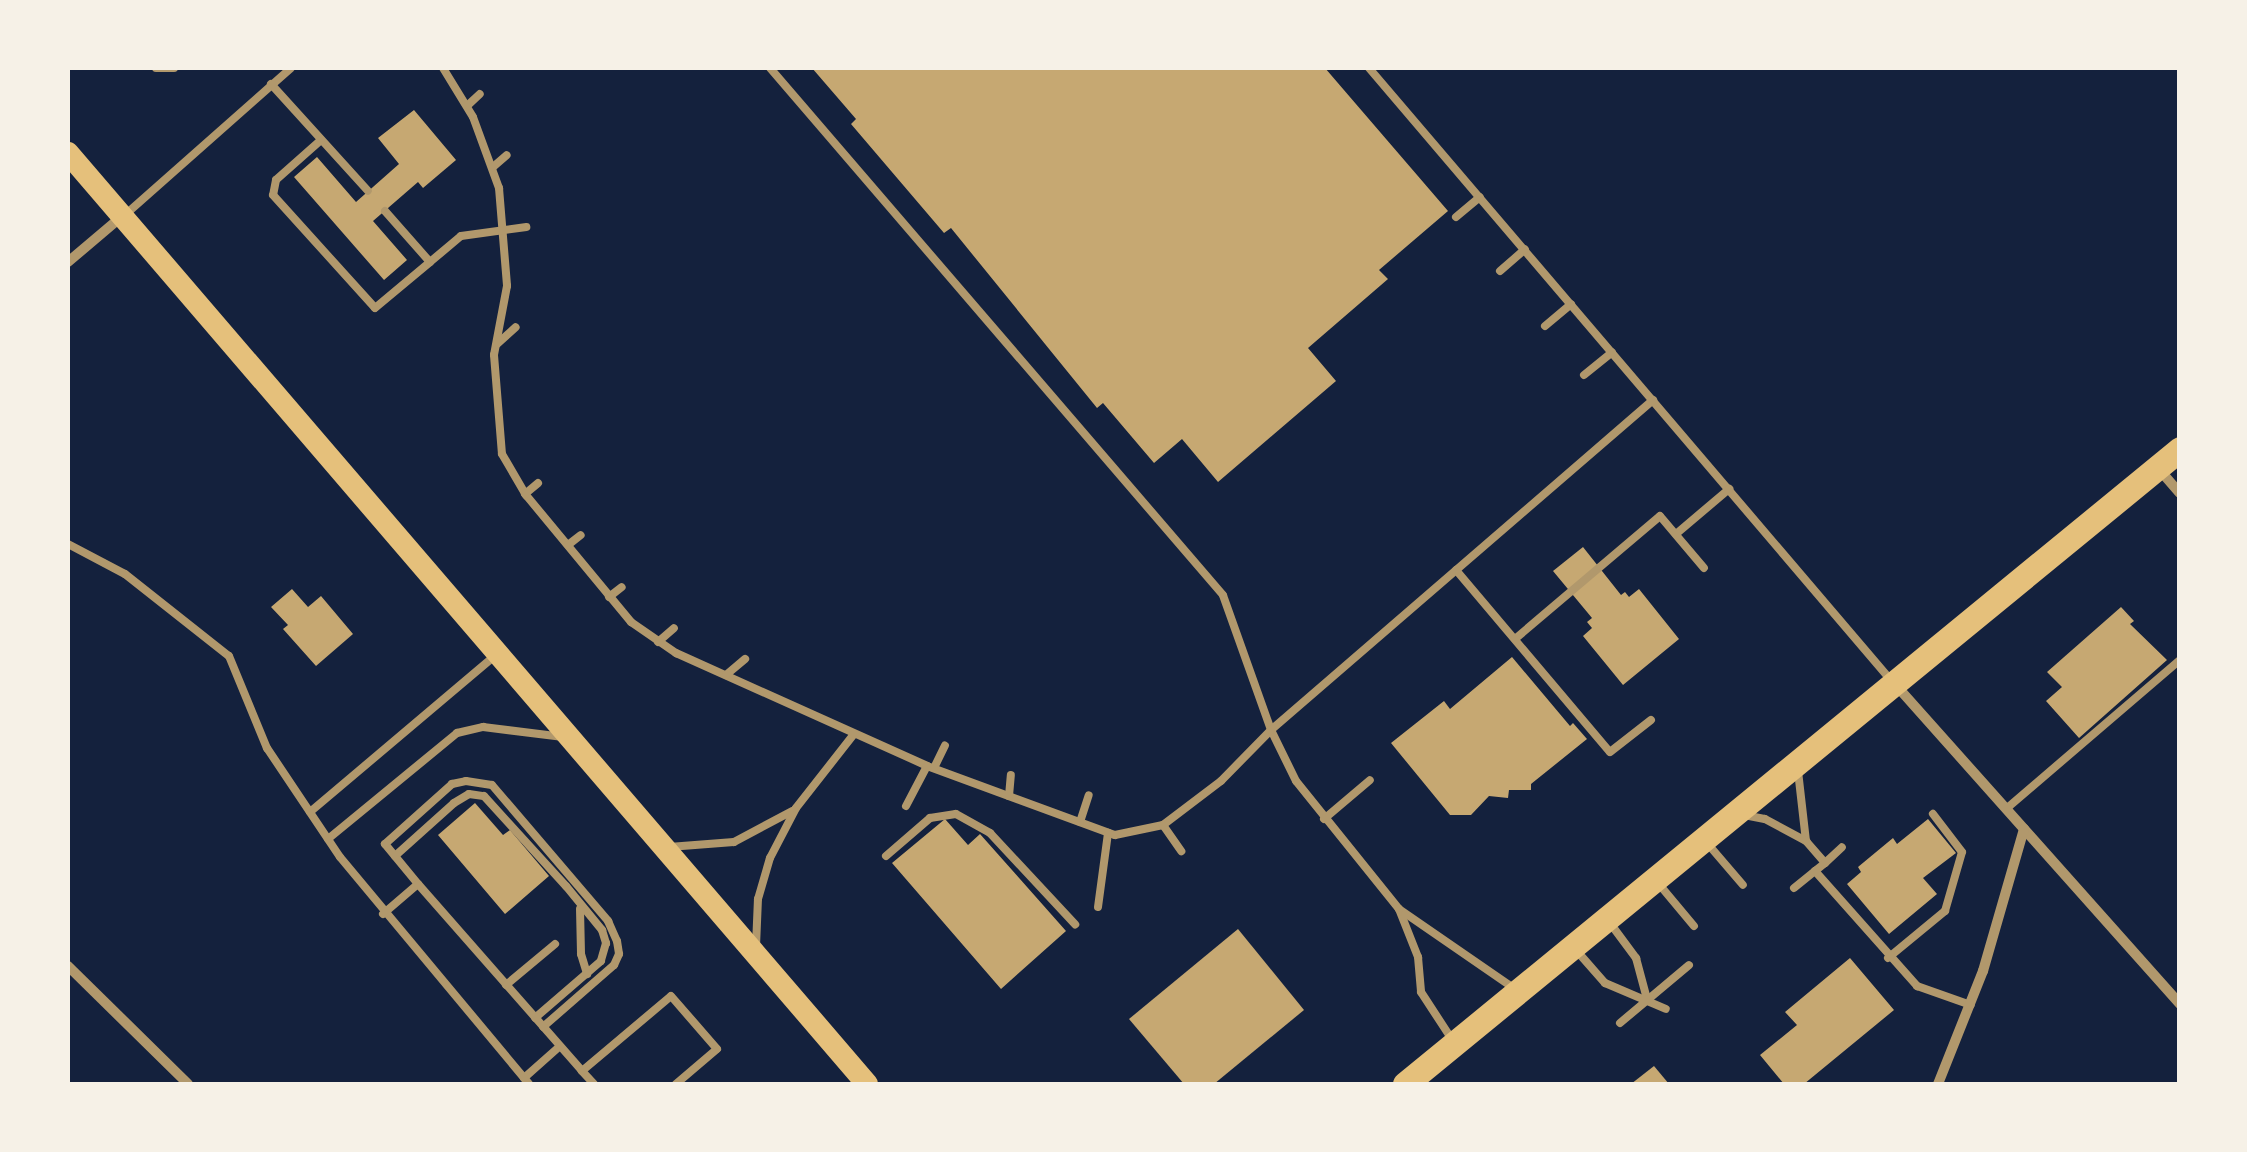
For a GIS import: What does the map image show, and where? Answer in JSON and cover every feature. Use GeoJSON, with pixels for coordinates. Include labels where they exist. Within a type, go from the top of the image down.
{"type":"FeatureCollection","features":[{"type":"Feature","properties":{"kind":"highway"},"geometry":{"type":"LineString","coordinates":[[1405,1084],[2180,449]]}},
{"type":"Feature","properties":{"kind":"main road"},"geometry":{"type":"LineString","coordinates":[[68,153],[565,737],[867,1084]]}},
{"type":"Feature","properties":{"kind":"street"},"geometry":{"type":"LineString","coordinates":[[68,262],[122,217]]}},
{"type":"Feature","properties":{"kind":"street"},"geometry":{"type":"LineString","coordinates":[[2157,468],[2180,493]]}},
{"type":"Feature","properties":{"kind":"street"},"geometry":{"type":"LineString","coordinates":[[1893,682],[2180,1004]]}},
{"type":"Feature","properties":{"kind":"street"},"geometry":{"type":"LineString","coordinates":[[1938,1084],[1971,1005],[2024,830]]}},
{"type":"Feature","properties":{"kind":"street"},"geometry":{"type":"LineString","coordinates":[[68,967],[188,1084]]}},
{"type":"Feature","properties":{"kind":"lane"},"geometry":{"type":"LineString","coordinates":[[156,68],[174,68]]}},
{"type":"Feature","properties":{"kind":"lane"},"geometry":{"type":"LineString","coordinates":[[122,217],[291,68]]}},
{"type":"Feature","properties":{"kind":"lane"},"geometry":{"type":"LineString","coordinates":[[443,68],[468,105],[494,167],[505,230],[506,286],[496,345],[502,454],[525,494],[609,598],[658,642],[726,675],[930,767],[1108,833],[1164,825],[1221,781],[1271,730],[1653,400]]}},
{"type":"Feature","properties":{"kind":"lane"},"geometry":{"type":"LineString","coordinates":[[770,68],[1223,595],[1271,730],[1296,781],[1324,819],[1399,909],[1519,992]]}},
{"type":"Feature","properties":{"kind":"lane"},"geometry":{"type":"LineString","coordinates":[[1369,68],[1893,682]]}},
{"type":"Feature","properties":{"kind":"lane"},"geometry":{"type":"LineString","coordinates":[[270,84],[368,191]]}},
{"type":"Feature","properties":{"kind":"lane"},"geometry":{"type":"LineString","coordinates":[[468,105],[480,94]]}},
{"type":"Feature","properties":{"kind":"lane"},"geometry":{"type":"LineString","coordinates":[[321,140],[276,180],[273,195],[375,308],[461,236],[526,227]]}},
{"type":"Feature","properties":{"kind":"lane"},"geometry":{"type":"LineString","coordinates":[[494,167],[508,155]]}},
{"type":"Feature","properties":{"kind":"lane"},"geometry":{"type":"LineString","coordinates":[[1456,217],[1480,197]]}},
{"type":"Feature","properties":{"kind":"lane"},"geometry":{"type":"LineString","coordinates":[[384,210],[430,262]]}},
{"type":"Feature","properties":{"kind":"lane"},"geometry":{"type":"LineString","coordinates":[[1500,271],[1524,249]]}},
{"type":"Feature","properties":{"kind":"lane"},"geometry":{"type":"LineString","coordinates":[[1545,326],[1571,304]]}},
{"type":"Feature","properties":{"kind":"lane"},"geometry":{"type":"LineString","coordinates":[[496,345],[516,327]]}},
{"type":"Feature","properties":{"kind":"lane"},"geometry":{"type":"LineString","coordinates":[[1584,375],[1612,352]]}},
{"type":"Feature","properties":{"kind":"lane"},"geometry":{"type":"LineString","coordinates":[[498,428],[508,419]]}},
{"type":"Feature","properties":{"kind":"lane"},"geometry":{"type":"LineString","coordinates":[[525,494],[538,483]]}},
{"type":"Feature","properties":{"kind":"lane"},"geometry":{"type":"LineString","coordinates":[[1676,534],[1729,489]]}},
{"type":"Feature","properties":{"kind":"lane"},"geometry":{"type":"LineString","coordinates":[[1514,640],[1660,516],[1704,568]]}},
{"type":"Feature","properties":{"kind":"lane"},"geometry":{"type":"LineString","coordinates":[[568,545],[581,535]]}},
{"type":"Feature","properties":{"kind":"lane"},"geometry":{"type":"LineString","coordinates":[[68,544],[126,574],[229,656],[267,748],[328,840],[382,914],[526,1081],[560,1046]]}},
{"type":"Feature","properties":{"kind":"lane"},"geometry":{"type":"LineString","coordinates":[[1456,570],[1610,752]]}},
{"type":"Feature","properties":{"kind":"lane"},"geometry":{"type":"LineString","coordinates":[[609,598],[622,587]]}},
{"type":"Feature","properties":{"kind":"lane"},"geometry":{"type":"LineString","coordinates":[[1493,635],[1503,626]]}},
{"type":"Feature","properties":{"kind":"lane"},"geometry":{"type":"LineString","coordinates":[[658,642],[674,628]]}},
{"type":"Feature","properties":{"kind":"lane"},"geometry":{"type":"LineString","coordinates":[[310,812],[496,655]]}},
{"type":"Feature","properties":{"kind":"lane"},"geometry":{"type":"LineString","coordinates":[[726,675],[745,659]]}},
{"type":"Feature","properties":{"kind":"lane"},"geometry":{"type":"LineString","coordinates":[[2006,809],[2180,660]]}},
{"type":"Feature","properties":{"kind":"lane"},"geometry":{"type":"LineString","coordinates":[[1607,763],[1610,752],[1652,720]]}},
{"type":"Feature","properties":{"kind":"lane"},"geometry":{"type":"LineString","coordinates":[[328,840],[457,732],[483,726],[565,737]]}},
{"type":"Feature","properties":{"kind":"lane"},"geometry":{"type":"LineString","coordinates":[[756,955],[764,874],[796,808],[854,734]]}},
{"type":"Feature","properties":{"kind":"lane"},"geometry":{"type":"LineString","coordinates":[[906,806],[945,745]]}},
{"type":"Feature","properties":{"kind":"lane"},"geometry":{"type":"LineString","coordinates":[[1799,759],[1797,784],[1806,841]]}},
{"type":"Feature","properties":{"kind":"lane"},"geometry":{"type":"LineString","coordinates":[[1009,796],[1011,775]]}},
{"type":"Feature","properties":{"kind":"lane"},"geometry":{"type":"LineString","coordinates":[[1324,819],[1370,780]]}},
{"type":"Feature","properties":{"kind":"lane"},"geometry":{"type":"LineString","coordinates":[[543,1027],[614,965],[619,954],[617,941],[608,920],[492,785],[466,781],[452,784],[385,844],[534,1018],[594,1084]]}},
{"type":"Feature","properties":{"kind":"lane"},"geometry":{"type":"LineString","coordinates":[[395,856],[454,803],[469,794],[484,796],[566,886],[580,909],[602,930],[606,943],[602,961],[534,1018]]}},
{"type":"Feature","properties":{"kind":"lane"},"geometry":{"type":"LineString","coordinates":[[1080,822],[1089,795]]}},
{"type":"Feature","properties":{"kind":"lane"},"geometry":{"type":"LineString","coordinates":[[661,847],[734,842],[796,808]]}},
{"type":"Feature","properties":{"kind":"lane"},"geometry":{"type":"LineString","coordinates":[[886,856],[930,818],[956,814],[990,834],[1075,924]]}},
{"type":"Feature","properties":{"kind":"lane"},"geometry":{"type":"LineString","coordinates":[[1888,958],[1945,911],[1962,852],[1933,814]]}},
{"type":"Feature","properties":{"kind":"lane"},"geometry":{"type":"LineString","coordinates":[[1731,816],[1765,819],[1806,841],[1824,863]]}},
{"type":"Feature","properties":{"kind":"lane"},"geometry":{"type":"LineString","coordinates":[[1164,825],[1181,851]]}},
{"type":"Feature","properties":{"kind":"lane"},"geometry":{"type":"LineString","coordinates":[[1098,907],[1108,833]]}},
{"type":"Feature","properties":{"kind":"lane"},"geometry":{"type":"LineString","coordinates":[[1704,839],[1743,885]]}},
{"type":"Feature","properties":{"kind":"lane"},"geometry":{"type":"LineString","coordinates":[[1794,888],[1842,847]]}},
{"type":"Feature","properties":{"kind":"lane"},"geometry":{"type":"LineString","coordinates":[[1814,871],[1888,958],[1918,986],[1971,1005]]}},
{"type":"Feature","properties":{"kind":"lane"},"geometry":{"type":"LineString","coordinates":[[1655,879],[1694,926]]}},
{"type":"Feature","properties":{"kind":"lane"},"geometry":{"type":"LineString","coordinates":[[382,914],[418,884]]}},
{"type":"Feature","properties":{"kind":"lane"},"geometry":{"type":"LineString","coordinates":[[580,909],[581,954],[587,974]]}},
{"type":"Feature","properties":{"kind":"lane"},"geometry":{"type":"LineString","coordinates":[[1399,909],[1418,957],[1421,992],[1454,1042]]}},
{"type":"Feature","properties":{"kind":"lane"},"geometry":{"type":"LineString","coordinates":[[1607,920],[1636,958],[1646,999]]}},
{"type":"Feature","properties":{"kind":"lane"},"geometry":{"type":"LineString","coordinates":[[506,985],[555,944]]}},
{"type":"Feature","properties":{"kind":"lane"},"geometry":{"type":"LineString","coordinates":[[1573,948],[1605,983],[1666,1009]]}},
{"type":"Feature","properties":{"kind":"lane"},"geometry":{"type":"LineString","coordinates":[[1620,1023],[1689,965]]}},
{"type":"Feature","properties":{"kind":"lane"},"geometry":{"type":"LineString","coordinates":[[582,1071],[671,996],[717,1049],[676,1084]]}},
{"type":"Feature","properties":{"kind":"building"},"geometry":{"type":"Polygon","coordinates":[[[812,68],[1325,68],[1448,211],[1379,270],[1388,279],[1308,348],[1336,381],[1218,482],[1182,439],[1154,463],[1103,403],[1097,408],[951,228],[944,233],[851,124],[856,119],[812,68]]]}},
{"type":"Feature","properties":{"kind":"building"},"geometry":{"type":"Polygon","coordinates":[[[414,110],[456,160],[423,188],[418,182],[373,221],[407,260],[384,280],[294,177],[317,157],[356,202],[399,164],[378,138],[414,110]]]}},
{"type":"Feature","properties":{"kind":"building"},"geometry":{"type":"Polygon","coordinates":[[[1583,547],[1621,595],[1625,592],[1629,597],[1639,589],[1679,639],[1623,685],[1583,636],[1592,628],[1587,622],[1592,618],[1553,571],[1583,547]]]}},
{"type":"Feature","properties":{"kind":"building"},"geometry":{"type":"Polygon","coordinates":[[[292,589],[308,607],[321,596],[353,634],[316,666],[283,629],[288,625],[271,607],[292,589]]]}},
{"type":"Feature","properties":{"kind":"building"},"geometry":{"type":"Polygon","coordinates":[[[2121,607],[2134,621],[2130,624],[2167,660],[2079,738],[2046,701],[2062,687],[2047,672],[2121,607]]]}},
{"type":"Feature","properties":{"kind":"building"},"geometry":{"type":"Polygon","coordinates":[[[1512,657],[1570,726],[1573,723],[1587,739],[1531,784],[1531,790],[1509,790],[1508,798],[1489,796],[1471,815],[1450,815],[1391,743],[1444,701],[1450,709],[1512,657]]]}},
{"type":"Feature","properties":{"kind":"building"},"geometry":{"type":"Polygon","coordinates":[[[475,803],[503,835],[510,830],[549,876],[505,914],[438,835],[475,803]]]}},
{"type":"Feature","properties":{"kind":"building"},"geometry":{"type":"Polygon","coordinates":[[[945,819],[968,845],[980,834],[1066,931],[1001,989],[892,863],[945,819]]]}},
{"type":"Feature","properties":{"kind":"building"},"geometry":{"type":"Polygon","coordinates":[[[1928,819],[1956,853],[1923,878],[1937,894],[1889,934],[1847,884],[1861,872],[1858,867],[1893,838],[1897,844],[1928,819]]]}},
{"type":"Feature","properties":{"kind":"building"},"geometry":{"type":"Polygon","coordinates":[[[1238,929],[1304,1010],[1214,1084],[1184,1084],[1129,1019],[1238,929]]]}},
{"type":"Feature","properties":{"kind":"building"},"geometry":{"type":"Polygon","coordinates":[[[1850,958],[1894,1010],[1804,1084],[1784,1084],[1760,1055],[1797,1025],[1785,1012],[1850,958]]]}},
{"type":"Feature","properties":{"kind":"building"},"geometry":{"type":"Polygon","coordinates":[[[1654,1066],[1669,1084],[1631,1084],[1654,1066]]]}}]}
